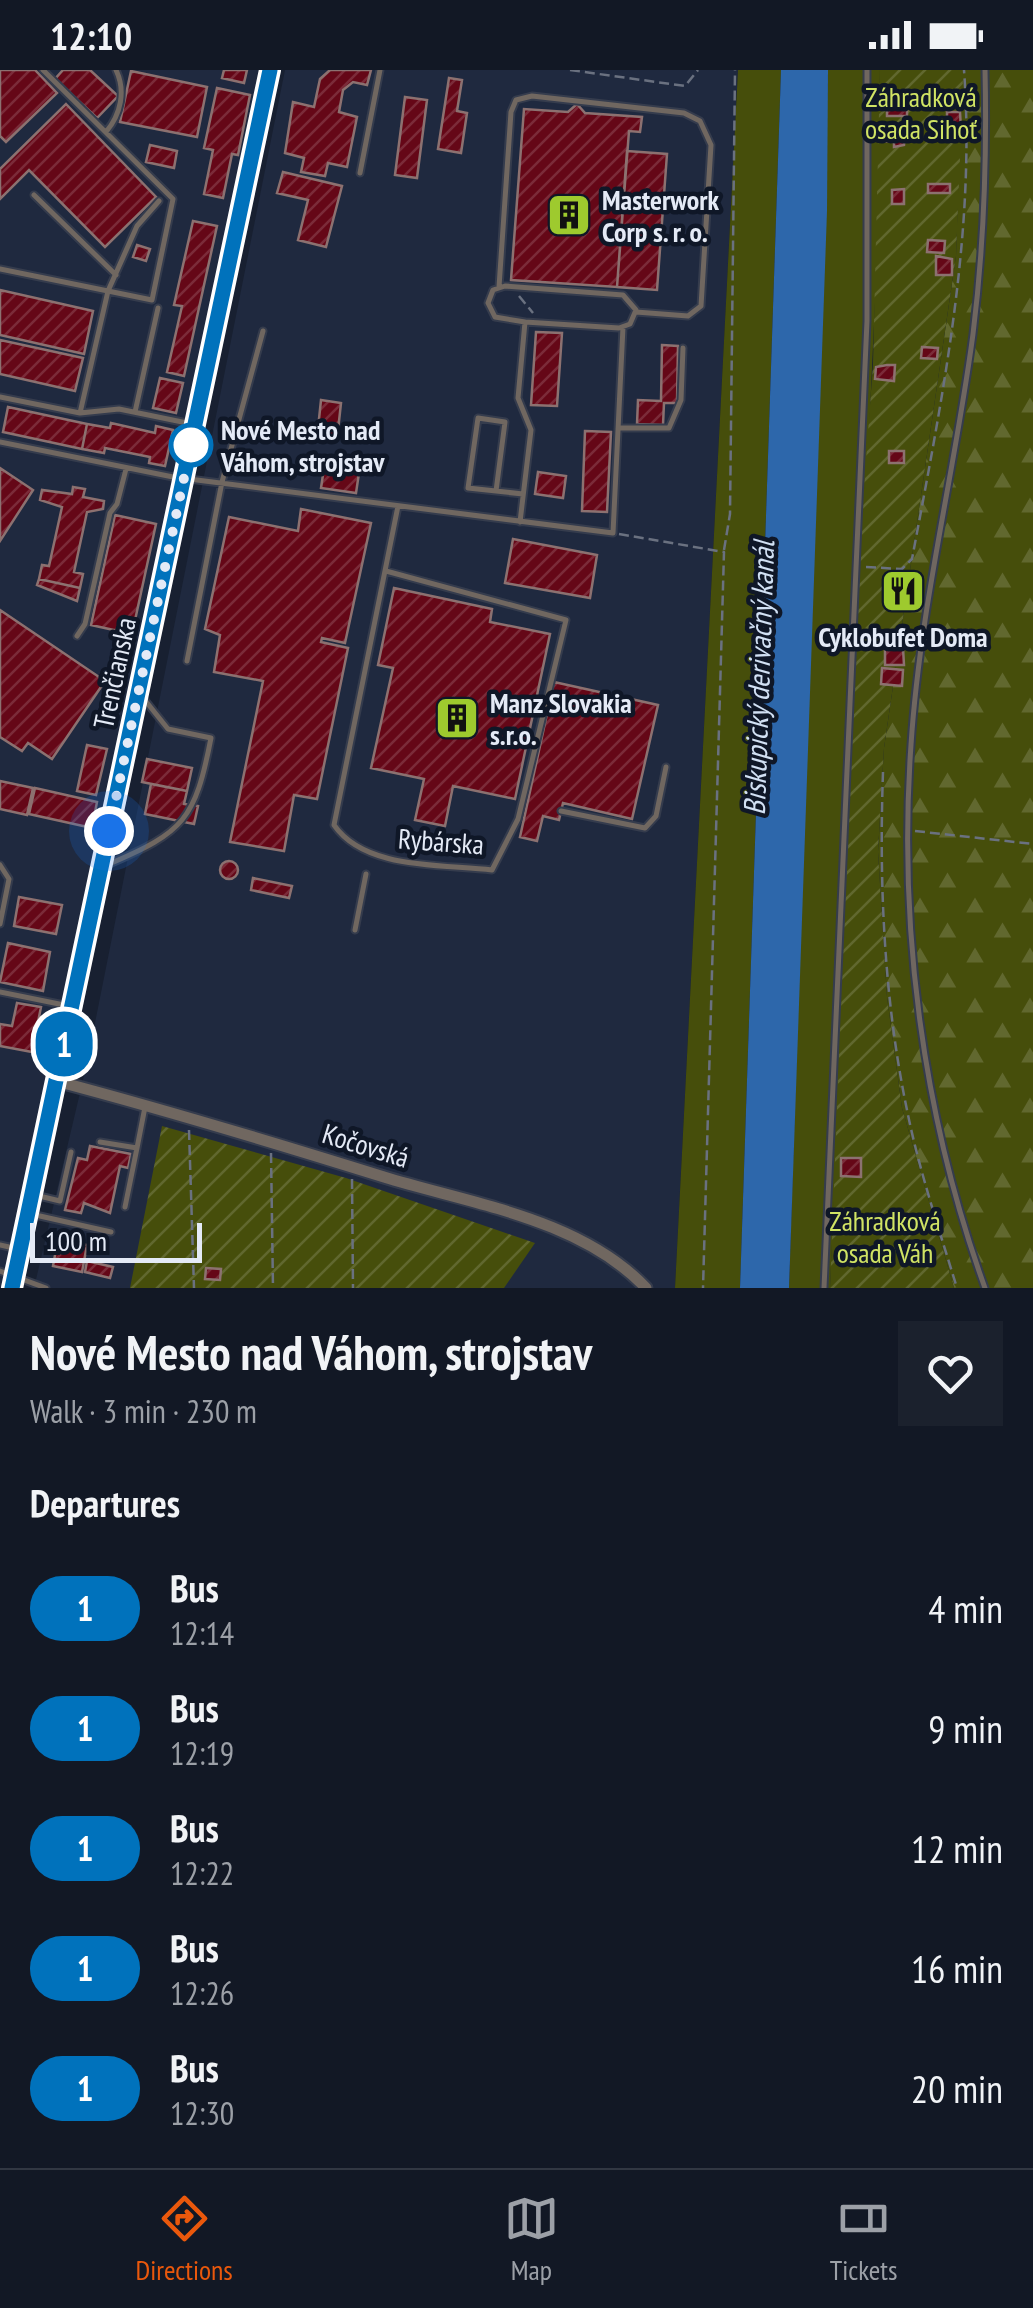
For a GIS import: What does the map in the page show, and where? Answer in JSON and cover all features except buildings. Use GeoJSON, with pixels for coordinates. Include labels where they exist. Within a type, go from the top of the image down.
{"type":"FeatureCollection","features":[{"type":"Feature","properties":{"kind":"main road","name":"Trenčianska"},"geometry":{"type":"LineString","coordinates":[[8,1281],[19,1255],[270,70]]}},
{"type":"Feature","properties":{"kind":"street","name":"Kočovská"},"geometry":{"type":"LineString","coordinates":[[56,1081],[145,1104],[568,1234],[607,1254],[646,1288]]}},
{"type":"Feature","properties":{"kind":"lane"},"geometry":{"type":"LineString","coordinates":[[0,269],[152,300],[173,199],[43,70]]}},
{"type":"Feature","properties":{"kind":"lane"},"geometry":{"type":"LineString","coordinates":[[106,132],[116,121],[123,86],[116,70]]}},
{"type":"Feature","properties":{"kind":"lane"},"geometry":{"type":"LineString","coordinates":[[360,173],[380,70]]}},
{"type":"Feature","properties":{"kind":"lane"},"geometry":{"type":"LineString","coordinates":[[824,1288],[866,321],[867,70]]}},
{"type":"Feature","properties":{"kind":"lane"},"geometry":{"type":"LineString","coordinates":[[985,70],[987,150],[980,274],[923,632],[911,744],[908,830],[913,944],[925,1052],[944,1155],[985,1288]]}},
{"type":"Feature","properties":{"kind":"lane"},"geometry":{"type":"LineString","coordinates":[[623,327],[524,322],[498,319],[491,313],[489,298],[499,287],[516,100],[532,96],[684,113],[700,121],[711,145],[701,306],[688,316],[636,312]]}},
{"type":"Feature","properties":{"kind":"lane"},"geometry":{"type":"LineString","coordinates":[[34,195],[116,275]]}},
{"type":"Feature","properties":{"kind":"lane"},"geometry":{"type":"LineString","coordinates":[[80,413],[108,292],[137,226],[158,202]]}},
{"type":"Feature","properties":{"kind":"lane"},"geometry":{"type":"LineString","coordinates":[[499,287],[623,294],[632,300],[636,312]]}},
{"type":"Feature","properties":{"kind":"lane"},"geometry":{"type":"LineString","coordinates":[[135,412],[158,308]]}},
{"type":"Feature","properties":{"kind":"lane"},"geometry":{"type":"LineString","coordinates":[[0,442],[183,479],[613,533],[623,327],[636,312]]}},
{"type":"Feature","properties":{"kind":"lane"},"geometry":{"type":"LineString","coordinates":[[520,522],[532,430],[518,398],[524,322]]}},
{"type":"Feature","properties":{"kind":"lane"},"geometry":{"type":"LineString","coordinates":[[187,661],[222,482],[263,331]]}},
{"type":"Feature","properties":{"kind":"lane"},"geometry":{"type":"LineString","coordinates":[[618,428],[669,428],[681,403],[683,348]]}},
{"type":"Feature","properties":{"kind":"lane"},"geometry":{"type":"LineString","coordinates":[[0,397],[80,413],[135,412],[195,425]]}},
{"type":"Feature","properties":{"kind":"lane"},"geometry":{"type":"LineString","coordinates":[[496,491],[505,422],[478,418],[468,488],[523,494]]}},
{"type":"Feature","properties":{"kind":"lane"},"geometry":{"type":"LineString","coordinates":[[77,636],[85,624],[110,513],[126,469]]}},
{"type":"Feature","properties":{"kind":"lane","name":"Rybárska"},"geometry":{"type":"LineString","coordinates":[[386,571],[566,620],[524,804],[492,870],[374,855],[345,840],[334,825],[398,506]]}},
{"type":"Feature","properties":{"kind":"lane"},"geometry":{"type":"LineString","coordinates":[[101,867],[165,840],[200,793],[211,738],[168,729],[148,709],[139,687]]}},
{"type":"Feature","properties":{"kind":"lane"},"geometry":{"type":"LineString","coordinates":[[561,811],[645,828],[656,816],[666,767]]}},
{"type":"Feature","properties":{"kind":"lane"},"geometry":{"type":"LineString","coordinates":[[0,865],[9,879],[0,924]]}},
{"type":"Feature","properties":{"kind":"lane"},"geometry":{"type":"LineString","coordinates":[[355,930],[366,874]]}},
{"type":"Feature","properties":{"kind":"lane"},"geometry":{"type":"LineString","coordinates":[[0,992],[72,1006]]}},
{"type":"Feature","properties":{"kind":"lane"},"geometry":{"type":"LineString","coordinates":[[125,1207],[145,1104]]}},
{"type":"Feature","properties":{"kind":"lane"},"geometry":{"type":"LineString","coordinates":[[100,1142],[136,1148]]}},
{"type":"Feature","properties":{"kind":"lane"},"geometry":{"type":"LineString","coordinates":[[30,1204],[60,1201],[72,1152]]}},
{"type":"Feature","properties":{"kind":"lane"},"geometry":{"type":"LineString","coordinates":[[30,1204],[111,1232]]}},
{"type":"Feature","properties":{"kind":"lane"},"geometry":{"type":"LineString","coordinates":[[0,1245],[19,1255]]}},
{"type":"Feature","properties":{"kind":"lane"},"geometry":{"type":"LineString","coordinates":[[8,1281],[46,1288]]}},
{"type":"Feature","properties":{"kind":"path"},"geometry":{"type":"LineString","coordinates":[[570,70],[684,86],[698,70]]}},
{"type":"Feature","properties":{"kind":"path"},"geometry":{"type":"LineString","coordinates":[[703,1288],[724,552],[730,514],[735,70]]}},
{"type":"Feature","properties":{"kind":"path"},"geometry":{"type":"LineString","coordinates":[[853,566],[902,570],[912,559],[939,416],[953,308],[963,208],[964,70]]}},
{"type":"Feature","properties":{"kind":"path"},"geometry":{"type":"LineString","coordinates":[[512,286],[540,322]]}},
{"type":"Feature","properties":{"kind":"path"},"geometry":{"type":"LineString","coordinates":[[613,533],[724,552]]}},
{"type":"Feature","properties":{"kind":"path"},"geometry":{"type":"LineString","coordinates":[[884,772],[880,850],[890,994],[906,1108],[956,1288]]}},
{"type":"Feature","properties":{"kind":"path"},"geometry":{"type":"LineString","coordinates":[[908,830],[1033,844]]}},
{"type":"Feature","properties":{"kind":"path"},"geometry":{"type":"LineString","coordinates":[[190,1131],[194,1288]]}},
{"type":"Feature","properties":{"kind":"path"},"geometry":{"type":"LineString","coordinates":[[271,1152],[273,1288]]}},
{"type":"Feature","properties":{"kind":"path"},"geometry":{"type":"LineString","coordinates":[[352,1177],[353,1288]]}},
{"type":"Feature","properties":{"kind":"shaded area"},"geometry":{"type":"Polygon","coordinates":[[[0,70],[259,70],[13,1288],[0,1288],[0,70]]]}},
{"type":"Feature","properties":{"kind":"shaded area"},"geometry":{"type":"Polygon","coordinates":[[[285,70],[738,70],[675,1288],[34,1288],[87,1063],[285,70]]]}},
{"type":"Feature","properties":{"kind":"green space"},"geometry":{"type":"Polygon","coordinates":[[[738,70],[781,70],[740,1288],[675,1288],[738,70]]]}},
{"type":"Feature","properties":{"kind":"green space"},"geometry":{"type":"Polygon","coordinates":[[[828,70],[880,70],[878,237],[830,1288],[789,1288],[828,70]]]}},
{"type":"Feature","properties":{"kind":"green space"},"geometry":{"type":"Polygon","coordinates":[[[880,70],[962,70],[963,86],[956,256],[884,748],[878,852],[887,997],[902,1108],[954,1288],[830,1288],[858,571],[873,364],[880,70]]]}},
{"type":"Feature","properties":{"kind":"green space"},"geometry":{"type":"Polygon","coordinates":[[[962,70],[1033,70],[1033,1288],[954,1288],[902,1108],[887,997],[878,852],[884,748],[956,256],[962,70]]]}},
{"type":"Feature","properties":{"kind":"green space"},"geometry":{"type":"Polygon","coordinates":[[[162,1126],[346,1178],[535,1243],[504,1288],[130,1288],[162,1126]]]}},
{"type":"Feature","properties":{"kind":"water"},"geometry":{"type":"Polygon","coordinates":[[[781,70],[828,70],[827,211],[789,1288],[740,1288],[781,70]]]}},
{"type":"Feature","properties":{"kind":"bus line","name":"1"},"geometry":{"type":"LineString","coordinates":[[12,1288],[270,70]]}},
{"type":"Feature","properties":{"kind":"place","name":"Masterwork Corp s. r. o."},"geometry":{"type":"Point","coordinates":[569,215]}},
{"type":"Feature","properties":{"kind":"place","name":"Nové Mesto nad Váhom, strojstav"},"geometry":{"type":"Point","coordinates":[191,445]}},
{"type":"Feature","properties":{"kind":"place","name":"Cyklobufet Doma"},"geometry":{"type":"Point","coordinates":[903,591]}},
{"type":"Feature","properties":{"kind":"place","name":"Manz Slovakia s.r.o."},"geometry":{"type":"Point","coordinates":[457,718]}},
{"type":"Feature","properties":{"kind":"route"},"geometry":{"type":"LineString","coordinates":[[109,831],[191,445]]}},
{"type":"Feature","properties":{"kind":"park label","name":"Záhradková osada Sihoť"},"geometry":{"type":"Point","coordinates":[921,112]}},
{"type":"Feature","properties":{"kind":"park label","name":"Záhradková osada Váh"},"geometry":{"type":"Point","coordinates":[885,1236]}},
{"type":"Feature","properties":{"kind":"water label","name":"Biskupický derivačný kanál"},"geometry":{"type":"Point","coordinates":[758,678]}}]}
